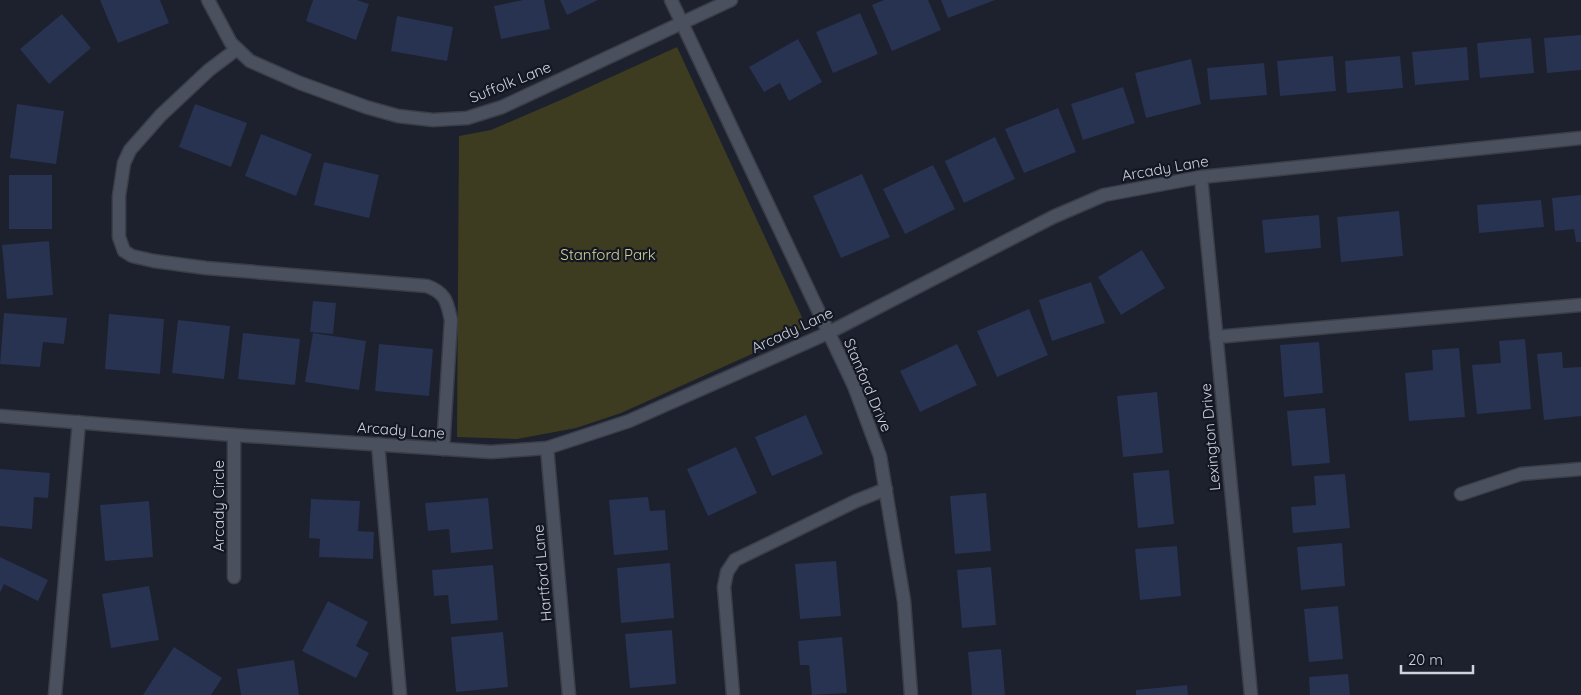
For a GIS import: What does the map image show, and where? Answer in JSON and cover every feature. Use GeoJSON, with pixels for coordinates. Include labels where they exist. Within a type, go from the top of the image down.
{"type":"FeatureCollection","features":[{"type":"Feature","properties":{"kind":"street","name":"Suffolk Lane"},"geometry":{"type":"LineString","coordinates":[[208,0],[231,43],[250,61],[300,83],[366,107],[398,116],[433,120],[467,118],[502,107],[731,0]]}},
{"type":"Feature","properties":{"kind":"street","name":"Stanford Drive"},"geometry":{"type":"LineString","coordinates":[[671,0],[854,386],[869,423],[880,456],[904,601],[911,695]]}},
{"type":"Feature","properties":{"kind":"street"},"geometry":{"type":"LineString","coordinates":[[237,49],[209,70],[161,115],[130,150],[124,163],[120,196],[119,237],[124,251],[132,256],[154,261],[206,268],[427,286],[437,290],[444,297],[448,305],[450,320],[443,449]]}},
{"type":"Feature","properties":{"kind":"street","name":"Arcady Lane"},"geometry":{"type":"LineString","coordinates":[[0,416],[234,435],[491,452],[547,448],[629,421],[828,333],[1053,216],[1104,195],[1201,177],[1581,138]]}},
{"type":"Feature","properties":{"kind":"street","name":"Lexington Drive"},"geometry":{"type":"LineString","coordinates":[[1201,177],[1251,695]]}},
{"type":"Feature","properties":{"kind":"street"},"geometry":{"type":"LineString","coordinates":[[1216,337],[1581,305]]}},
{"type":"Feature","properties":{"kind":"street"},"geometry":{"type":"LineString","coordinates":[[55,695],[79,422]]}},
{"type":"Feature","properties":{"kind":"street","name":"Arcady Circle"},"geometry":{"type":"LineString","coordinates":[[234,435],[234,577]]}},
{"type":"Feature","properties":{"kind":"street"},"geometry":{"type":"LineString","coordinates":[[378,444],[400,695]]}},
{"type":"Feature","properties":{"kind":"street","name":"Hartford Lane"},"geometry":{"type":"LineString","coordinates":[[547,448],[569,695]]}},
{"type":"Feature","properties":{"kind":"street"},"geometry":{"type":"LineString","coordinates":[[1461,494],[1521,474],[1581,469]]}},
{"type":"Feature","properties":{"kind":"street"},"geometry":{"type":"LineString","coordinates":[[733,695],[724,587],[727,572],[735,560],[856,501],[886,490]]}},
{"type":"Feature","properties":{"kind":"green space","name":"Stanford Park"},"geometry":{"type":"Polygon","coordinates":[[[677,47],[806,326],[774,344],[621,413],[576,428],[517,439],[457,437],[459,136],[491,130],[677,47]]]}},
{"type":"Feature","properties":{"kind":"building"},"geometry":{"type":"Polygon","coordinates":[[[100,0],[160,0],[169,23],[118,43],[100,0]]]}},
{"type":"Feature","properties":{"kind":"building"},"geometry":{"type":"Polygon","coordinates":[[[313,0],[357,0],[369,4],[356,40],[306,21],[313,0]]]}},
{"type":"Feature","properties":{"kind":"building"},"geometry":{"type":"Polygon","coordinates":[[[523,0],[544,0],[550,29],[501,39],[494,6],[523,0]]]}},
{"type":"Feature","properties":{"kind":"building"},"geometry":{"type":"Polygon","coordinates":[[[560,0],[598,0],[567,15],[560,0]]]}},
{"type":"Feature","properties":{"kind":"building"},"geometry":{"type":"Polygon","coordinates":[[[884,0],[928,0],[941,30],[892,51],[872,5],[884,0]]]}},
{"type":"Feature","properties":{"kind":"building"},"geometry":{"type":"Polygon","coordinates":[[[941,0],[995,0],[948,18],[941,0]]]}},
{"type":"Feature","properties":{"kind":"building"},"geometry":{"type":"Polygon","coordinates":[[[860,13],[878,54],[833,73],[816,32],[860,13]]]}},
{"type":"Feature","properties":{"kind":"building"},"geometry":{"type":"Polygon","coordinates":[[[62,14],[91,48],[49,84],[20,49],[62,14]]]}},
{"type":"Feature","properties":{"kind":"building"},"geometry":{"type":"Polygon","coordinates":[[[397,16],[453,27],[447,61],[391,51],[397,16]]]}},
{"type":"Feature","properties":{"kind":"building"},"geometry":{"type":"Polygon","coordinates":[[[1581,35],[1581,70],[1547,73],[1544,38],[1581,35]]]}},
{"type":"Feature","properties":{"kind":"building"},"geometry":{"type":"Polygon","coordinates":[[[1531,38],[1534,73],[1480,78],[1477,43],[1531,38]]]}},
{"type":"Feature","properties":{"kind":"building"},"geometry":{"type":"Polygon","coordinates":[[[798,39],[822,82],[789,101],[780,83],[764,92],[749,67],[798,39]]]}},
{"type":"Feature","properties":{"kind":"building"},"geometry":{"type":"Polygon","coordinates":[[[1467,47],[1469,80],[1415,85],[1412,52],[1467,47]]]}},
{"type":"Feature","properties":{"kind":"building"},"geometry":{"type":"Polygon","coordinates":[[[1333,56],[1336,91],[1280,96],[1277,61],[1333,56]]]}},
{"type":"Feature","properties":{"kind":"building"},"geometry":{"type":"Polygon","coordinates":[[[1400,56],[1403,88],[1347,93],[1345,61],[1400,56]]]}},
{"type":"Feature","properties":{"kind":"building"},"geometry":{"type":"Polygon","coordinates":[[[1191,59],[1201,104],[1146,118],[1135,73],[1191,59]]]}},
{"type":"Feature","properties":{"kind":"building"},"geometry":{"type":"Polygon","coordinates":[[[1264,63],[1267,95],[1210,100],[1207,68],[1264,63]]]}},
{"type":"Feature","properties":{"kind":"building"},"geometry":{"type":"Polygon","coordinates":[[[1123,87],[1135,123],[1083,140],[1071,104],[1123,87]]]}},
{"type":"Feature","properties":{"kind":"building"},"geometry":{"type":"Polygon","coordinates":[[[17,104],[64,111],[56,164],[10,158],[17,104]]]}},
{"type":"Feature","properties":{"kind":"building"},"geometry":{"type":"Polygon","coordinates":[[[195,104],[247,123],[231,167],[179,147],[195,104]]]}},
{"type":"Feature","properties":{"kind":"building"},"geometry":{"type":"Polygon","coordinates":[[[1058,108],[1076,152],[1024,173],[1005,129],[1058,108]]]}},
{"type":"Feature","properties":{"kind":"building"},"geometry":{"type":"Polygon","coordinates":[[[261,134],[312,154],[296,196],[245,176],[261,134]]]}},
{"type":"Feature","properties":{"kind":"building"},"geometry":{"type":"Polygon","coordinates":[[[995,137],[1015,179],[964,203],[945,161],[995,137]]]}},
{"type":"Feature","properties":{"kind":"building"},"geometry":{"type":"Polygon","coordinates":[[[324,162],[379,175],[369,218],[314,205],[324,162]]]}},
{"type":"Feature","properties":{"kind":"building"},"geometry":{"type":"Polygon","coordinates":[[[933,165],[955,209],[905,234],[883,189],[933,165]]]}},
{"type":"Feature","properties":{"kind":"building"},"geometry":{"type":"Polygon","coordinates":[[[862,174],[890,237],[841,258],[813,196],[862,174]]]}},
{"type":"Feature","properties":{"kind":"building"},"geometry":{"type":"Polygon","coordinates":[[[9,175],[52,175],[52,229],[9,229],[9,175]]]}},
{"type":"Feature","properties":{"kind":"building"},"geometry":{"type":"Polygon","coordinates":[[[1581,195],[1581,242],[1576,242],[1574,229],[1555,231],[1552,198],[1581,195]]]}},
{"type":"Feature","properties":{"kind":"building"},"geometry":{"type":"Polygon","coordinates":[[[1541,200],[1544,227],[1479,233],[1477,205],[1541,200]]]}},
{"type":"Feature","properties":{"kind":"building"},"geometry":{"type":"Polygon","coordinates":[[[1399,211],[1403,256],[1341,262],[1337,217],[1399,211]]]}},
{"type":"Feature","properties":{"kind":"building"},"geometry":{"type":"Polygon","coordinates":[[[1319,215],[1321,248],[1265,253],[1262,220],[1319,215]]]}},
{"type":"Feature","properties":{"kind":"building"},"geometry":{"type":"Polygon","coordinates":[[[49,241],[53,295],[7,299],[2,245],[49,241]]]}},
{"type":"Feature","properties":{"kind":"building"},"geometry":{"type":"Polygon","coordinates":[[[1142,250],[1165,288],[1121,315],[1098,277],[1142,250]]]}},
{"type":"Feature","properties":{"kind":"building"},"geometry":{"type":"Polygon","coordinates":[[[1091,282],[1105,323],[1052,341],[1039,300],[1091,282]]]}},
{"type":"Feature","properties":{"kind":"building"},"geometry":{"type":"Polygon","coordinates":[[[313,301],[336,303],[333,334],[310,332],[313,301]]]}},
{"type":"Feature","properties":{"kind":"building"},"geometry":{"type":"Polygon","coordinates":[[[1029,309],[1048,355],[997,377],[977,331],[1029,309]]]}},
{"type":"Feature","properties":{"kind":"building"},"geometry":{"type":"Polygon","coordinates":[[[4,313],[67,318],[64,344],[43,342],[40,367],[0,364],[4,313]]]}},
{"type":"Feature","properties":{"kind":"building"},"geometry":{"type":"Polygon","coordinates":[[[109,314],[164,319],[160,374],[105,369],[109,314]]]}},
{"type":"Feature","properties":{"kind":"building"},"geometry":{"type":"Polygon","coordinates":[[[178,320],[230,326],[224,379],[172,373],[178,320]]]}},
{"type":"Feature","properties":{"kind":"building"},"geometry":{"type":"Polygon","coordinates":[[[243,333],[300,339],[295,385],[238,379],[243,333]]]}},
{"type":"Feature","properties":{"kind":"building"},"geometry":{"type":"Polygon","coordinates":[[[313,333],[366,341],[359,390],[305,382],[313,333]]]}},
{"type":"Feature","properties":{"kind":"building"},"geometry":{"type":"Polygon","coordinates":[[[1525,339],[1531,409],[1477,414],[1472,365],[1501,363],[1499,341],[1525,339]]]}},
{"type":"Feature","properties":{"kind":"building"},"geometry":{"type":"Polygon","coordinates":[[[1319,342],[1323,393],[1284,397],[1280,345],[1319,342]]]}},
{"type":"Feature","properties":{"kind":"building"},"geometry":{"type":"Polygon","coordinates":[[[379,344],[433,349],[429,396],[375,391],[379,344]]]}},
{"type":"Feature","properties":{"kind":"building"},"geometry":{"type":"Polygon","coordinates":[[[957,344],[977,385],[920,412],[900,371],[957,344]]]}},
{"type":"Feature","properties":{"kind":"building"},"geometry":{"type":"Polygon","coordinates":[[[1459,348],[1465,417],[1409,421],[1405,373],[1433,370],[1432,350],[1459,348]]]}},
{"type":"Feature","properties":{"kind":"building"},"geometry":{"type":"Polygon","coordinates":[[[1562,352],[1563,368],[1581,367],[1581,416],[1544,420],[1537,354],[1562,352]]]}},
{"type":"Feature","properties":{"kind":"building"},"geometry":{"type":"Polygon","coordinates":[[[1157,392],[1163,453],[1123,457],[1117,396],[1157,392]]]}},
{"type":"Feature","properties":{"kind":"building"},"geometry":{"type":"Polygon","coordinates":[[[1325,408],[1330,463],[1292,466],[1287,411],[1325,408]]]}},
{"type":"Feature","properties":{"kind":"building"},"geometry":{"type":"Polygon","coordinates":[[[806,415],[823,454],[772,476],[755,437],[806,415]]]}},
{"type":"Feature","properties":{"kind":"building"},"geometry":{"type":"Polygon","coordinates":[[[736,447],[757,493],[708,516],[687,469],[736,447]]]}},
{"type":"Feature","properties":{"kind":"building"},"geometry":{"type":"Polygon","coordinates":[[[0,469],[50,473],[48,498],[34,497],[32,529],[0,526],[0,469]]]}},
{"type":"Feature","properties":{"kind":"building"},"geometry":{"type":"Polygon","coordinates":[[[1169,470],[1174,524],[1138,528],[1133,473],[1169,470]]]}},
{"type":"Feature","properties":{"kind":"building"},"geometry":{"type":"Polygon","coordinates":[[[1345,474],[1350,528],[1293,533],[1291,507],[1316,505],[1314,476],[1345,474]]]}},
{"type":"Feature","properties":{"kind":"building"},"geometry":{"type":"Polygon","coordinates":[[[986,493],[991,551],[955,554],[950,496],[986,493]]]}},
{"type":"Feature","properties":{"kind":"building"},"geometry":{"type":"Polygon","coordinates":[[[648,497],[650,511],[665,510],[668,550],[614,555],[609,500],[648,497]]]}},
{"type":"Feature","properties":{"kind":"building"},"geometry":{"type":"Polygon","coordinates":[[[488,498],[493,549],[451,553],[449,529],[428,531],[425,503],[488,498]]]}},
{"type":"Feature","properties":{"kind":"building"},"geometry":{"type":"Polygon","coordinates":[[[311,499],[360,501],[358,531],[374,532],[373,559],[319,557],[320,539],[309,538],[311,499]]]}},
{"type":"Feature","properties":{"kind":"building"},"geometry":{"type":"Polygon","coordinates":[[[149,501],[153,557],[105,561],[100,505],[149,501]]]}},
{"type":"Feature","properties":{"kind":"building"},"geometry":{"type":"Polygon","coordinates":[[[1342,543],[1345,586],[1301,590],[1297,547],[1342,543]]]}},
{"type":"Feature","properties":{"kind":"building"},"geometry":{"type":"Polygon","coordinates":[[[1177,546],[1181,596],[1140,600],[1135,549],[1177,546]]]}},
{"type":"Feature","properties":{"kind":"building"},"geometry":{"type":"Polygon","coordinates":[[[0,557],[48,580],[38,601],[4,584],[0,593],[0,557]]]}},
{"type":"Feature","properties":{"kind":"building"},"geometry":{"type":"Polygon","coordinates":[[[836,561],[841,616],[800,619],[795,564],[836,561]]]}},
{"type":"Feature","properties":{"kind":"building"},"geometry":{"type":"Polygon","coordinates":[[[670,563],[674,618],[621,623],[617,568],[670,563]]]}},
{"type":"Feature","properties":{"kind":"building"},"geometry":{"type":"Polygon","coordinates":[[[493,565],[498,620],[451,624],[448,595],[434,596],[432,570],[493,565]]]}},
{"type":"Feature","properties":{"kind":"building"},"geometry":{"type":"Polygon","coordinates":[[[991,567],[996,625],[962,628],[957,570],[991,567]]]}},
{"type":"Feature","properties":{"kind":"building"},"geometry":{"type":"Polygon","coordinates":[[[149,586],[159,640],[111,648],[102,594],[149,586]]]}},
{"type":"Feature","properties":{"kind":"building"},"geometry":{"type":"Polygon","coordinates":[[[328,601],[368,622],[356,646],[369,653],[356,678],[302,651],[328,601]]]}},
{"type":"Feature","properties":{"kind":"building"},"geometry":{"type":"Polygon","coordinates":[[[1338,606],[1343,659],[1309,662],[1304,609],[1338,606]]]}},
{"type":"Feature","properties":{"kind":"building"},"geometry":{"type":"Polygon","coordinates":[[[672,630],[676,684],[630,688],[625,634],[672,630]]]}},
{"type":"Feature","properties":{"kind":"building"},"geometry":{"type":"Polygon","coordinates":[[[503,632],[508,687],[456,692],[451,637],[503,632]]]}},
{"type":"Feature","properties":{"kind":"building"},"geometry":{"type":"Polygon","coordinates":[[[842,637],[847,693],[812,695],[809,665],[800,665],[798,641],[842,637]]]}},
{"type":"Feature","properties":{"kind":"building"},"geometry":{"type":"Polygon","coordinates":[[[174,647],[222,678],[211,695],[143,695],[174,647]]]}},
{"type":"Feature","properties":{"kind":"building"},"geometry":{"type":"Polygon","coordinates":[[[1001,649],[1005,695],[972,695],[968,652],[1001,649]]]}},
{"type":"Feature","properties":{"kind":"building"},"geometry":{"type":"Polygon","coordinates":[[[294,660],[299,695],[241,695],[237,669],[294,660]]]}},
{"type":"Feature","properties":{"kind":"building"},"geometry":{"type":"Polygon","coordinates":[[[1348,674],[1350,695],[1310,695],[1309,677],[1348,674]]]}},
{"type":"Feature","properties":{"kind":"building"},"geometry":{"type":"Polygon","coordinates":[[[1187,685],[1188,695],[1136,695],[1136,690],[1187,685]]]}}]}
